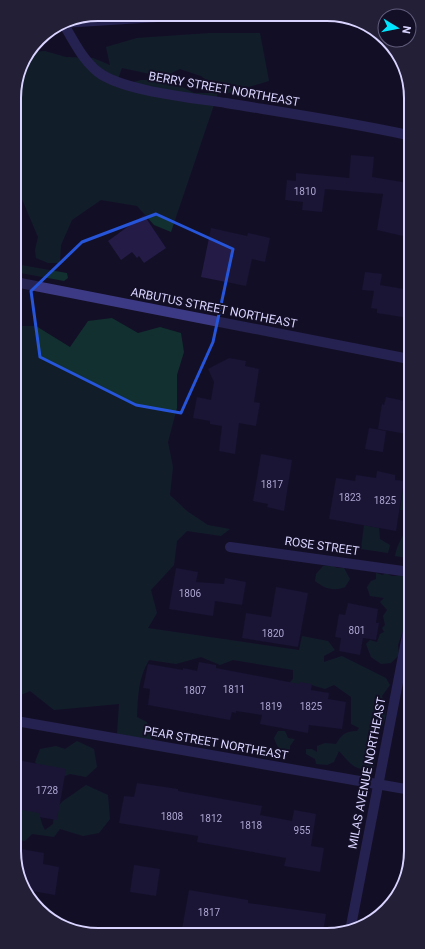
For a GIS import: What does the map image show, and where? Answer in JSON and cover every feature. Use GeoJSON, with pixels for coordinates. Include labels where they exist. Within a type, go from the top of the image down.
{"type":"FeatureCollection","features":[{"type":"Feature","properties":{"kind":"street","name":"BERRY STREET NORTHEAST"},"geometry":{"type":"LineString","coordinates":[[65,28],[83,58],[98,73],[118,82],[156,92],[359,125],[404,134]]}},
{"type":"Feature","properties":{"kind":"street","name":"ARBUTUS STREET NORTHEAST"},"geometry":{"type":"LineString","coordinates":[[21,283],[404,358]]}},
{"type":"Feature","properties":{"kind":"street","name":"ROSE STREET"},"geometry":{"type":"LineString","coordinates":[[230,547],[404,571]]}},
{"type":"Feature","properties":{"kind":"street","name":"MILAS AVENUE NORTHEAST"},"geometry":{"type":"LineString","coordinates":[[351,924],[404,651]]}},
{"type":"Feature","properties":{"kind":"street","name":"PEAR STREET NORTHEAST"},"geometry":{"type":"LineString","coordinates":[[21,722],[404,789]]}},
{"type":"Feature","properties":{"kind":"highlighted area"},"geometry":{"type":"Polygon","coordinates":[[[156,214],[233,249],[213,342],[181,413],[136,405],[40,357],[31,291],[82,242],[156,214]]]}},
{"type":"Feature","properties":{"kind":"green space"},"geometry":{"type":"Polygon","coordinates":[[[210,33],[260,33],[269,81],[225,94],[201,76],[180,69],[164,77],[122,68],[115,87],[141,80],[169,80],[194,93],[218,93],[171,232],[154,225],[137,206],[101,200],[72,220],[61,245],[60,263],[48,263],[36,258],[35,250],[38,237],[21,197],[21,93],[24,78],[31,59],[37,52],[45,51],[66,57],[93,58],[110,65],[106,47],[137,38],[210,33]]]}},
{"type":"Feature","properties":{"kind":"green space"},"geometry":{"type":"Polygon","coordinates":[[[21,265],[67,273],[68,278],[64,281],[21,273],[21,265]]]}},
{"type":"Feature","properties":{"kind":"green space"},"geometry":{"type":"Polygon","coordinates":[[[112,318],[138,333],[160,327],[181,333],[184,352],[177,375],[177,408],[168,442],[173,467],[170,495],[187,511],[208,525],[230,529],[221,536],[187,531],[177,541],[174,565],[151,590],[157,613],[148,628],[299,650],[302,636],[328,641],[335,650],[324,656],[324,662],[342,656],[386,678],[390,685],[382,696],[386,713],[384,723],[374,737],[376,757],[374,767],[368,769],[358,768],[350,763],[339,751],[334,762],[327,765],[316,764],[315,759],[306,754],[306,749],[312,749],[317,752],[317,746],[325,743],[336,744],[345,734],[357,731],[359,728],[351,724],[351,697],[334,685],[325,689],[308,684],[284,688],[293,679],[293,670],[233,660],[220,665],[201,657],[176,664],[149,660],[145,667],[138,695],[137,717],[147,722],[152,740],[117,734],[119,704],[54,710],[30,691],[21,695],[21,326],[36,326],[70,347],[88,321],[112,318]]]}},
{"type":"Feature","properties":{"kind":"green space"},"geometry":{"type":"Polygon","coordinates":[[[404,482],[404,510],[400,510],[404,482]]]}},
{"type":"Feature","properties":{"kind":"green space"},"geometry":{"type":"Polygon","coordinates":[[[364,525],[379,528],[380,539],[390,545],[388,553],[361,549],[364,525]]]}},
{"type":"Feature","properties":{"kind":"green space"},"geometry":{"type":"Polygon","coordinates":[[[404,533],[404,558],[395,556],[404,533]]]}},
{"type":"Feature","properties":{"kind":"green space"},"geometry":{"type":"Polygon","coordinates":[[[331,565],[337,568],[344,568],[350,579],[345,587],[333,589],[322,586],[315,581],[316,574],[323,566],[331,565]]]}},
{"type":"Feature","properties":{"kind":"green space"},"geometry":{"type":"Polygon","coordinates":[[[386,572],[391,576],[404,574],[404,630],[398,645],[399,655],[391,663],[381,664],[371,657],[366,644],[370,640],[377,642],[380,634],[384,632],[382,628],[385,625],[383,616],[387,610],[380,602],[384,598],[370,596],[367,587],[371,581],[376,579],[376,573],[383,575],[386,572]]]}},
{"type":"Feature","properties":{"kind":"green space"},"geometry":{"type":"Polygon","coordinates":[[[278,731],[285,731],[288,738],[295,739],[290,746],[290,752],[283,751],[277,746],[274,738],[278,731]]]}},
{"type":"Feature","properties":{"kind":"green space"},"geometry":{"type":"Polygon","coordinates":[[[77,741],[94,749],[97,767],[86,777],[70,774],[60,778],[49,777],[35,762],[40,749],[56,746],[65,749],[77,741]]]}},
{"type":"Feature","properties":{"kind":"green space"},"geometry":{"type":"Polygon","coordinates":[[[86,785],[108,795],[110,819],[99,833],[83,836],[60,829],[54,837],[32,834],[25,841],[21,840],[21,804],[23,802],[39,813],[45,830],[53,824],[54,810],[63,801],[86,785]]]}},
{"type":"Feature","properties":{"kind":"building"},"geometry":{"type":"Polygon","coordinates":[[[351,155],[374,157],[372,177],[404,182],[403,236],[377,230],[383,194],[325,189],[322,212],[302,210],[303,202],[285,200],[287,180],[296,181],[296,173],[349,178],[351,155]]]}},
{"type":"Feature","properties":{"kind":"building"},"geometry":{"type":"Polygon","coordinates":[[[144,215],[166,248],[144,263],[139,256],[137,258],[132,252],[121,260],[108,241],[144,215]]]}},
{"type":"Feature","properties":{"kind":"building"},"geometry":{"type":"Polygon","coordinates":[[[211,228],[247,236],[248,233],[270,238],[265,262],[252,259],[246,286],[201,277],[211,228]]]}},
{"type":"Feature","properties":{"kind":"building"},"geometry":{"type":"Polygon","coordinates":[[[365,272],[382,274],[380,285],[404,289],[404,317],[377,313],[377,309],[371,308],[374,291],[362,290],[365,272]]]}},
{"type":"Feature","properties":{"kind":"building"},"geometry":{"type":"Polygon","coordinates":[[[229,358],[246,361],[245,366],[259,369],[254,402],[260,403],[256,426],[239,423],[235,454],[219,451],[222,426],[210,424],[210,421],[193,418],[197,397],[211,400],[214,382],[208,369],[229,358]]]}},
{"type":"Feature","properties":{"kind":"building"},"geometry":{"type":"Polygon","coordinates":[[[386,397],[404,401],[404,433],[378,429],[382,404],[384,405],[386,397]]]}},
{"type":"Feature","properties":{"kind":"building"},"geometry":{"type":"Polygon","coordinates":[[[369,428],[386,431],[383,452],[365,449],[369,428]]]}},
{"type":"Feature","properties":{"kind":"building"},"geometry":{"type":"Polygon","coordinates":[[[261,454],[292,460],[284,511],[267,507],[268,504],[253,501],[261,454]]]}},
{"type":"Feature","properties":{"kind":"building"},"geometry":{"type":"Polygon","coordinates":[[[377,471],[395,475],[395,480],[404,481],[396,531],[329,519],[336,478],[355,481],[356,475],[376,478],[377,471]]]}},
{"type":"Feature","properties":{"kind":"building"},"geometry":{"type":"Polygon","coordinates":[[[176,568],[198,572],[196,582],[224,584],[225,578],[246,582],[242,605],[215,601],[213,616],[169,609],[176,568]]]}},
{"type":"Feature","properties":{"kind":"building"},"geometry":{"type":"Polygon","coordinates":[[[276,587],[308,593],[298,647],[242,638],[246,613],[271,617],[276,587]]]}},
{"type":"Feature","properties":{"kind":"building"},"geometry":{"type":"Polygon","coordinates":[[[348,603],[378,609],[376,623],[379,623],[376,640],[363,638],[360,655],[339,651],[341,638],[335,637],[339,614],[345,615],[348,603]]]}},
{"type":"Feature","properties":{"kind":"building"},"geometry":{"type":"Polygon","coordinates":[[[199,662],[216,665],[216,668],[299,684],[299,682],[312,684],[311,690],[329,693],[328,699],[346,702],[342,729],[309,725],[308,733],[260,724],[262,715],[236,711],[236,713],[232,712],[230,720],[148,705],[150,689],[143,688],[148,664],[197,671],[199,662]]]}},
{"type":"Feature","properties":{"kind":"building"},"geometry":{"type":"Polygon","coordinates":[[[21,761],[66,769],[57,820],[39,817],[39,813],[21,810],[21,761]]]}},
{"type":"Feature","properties":{"kind":"building"},"geometry":{"type":"Polygon","coordinates":[[[137,783],[178,789],[178,791],[262,806],[260,815],[292,821],[294,810],[316,814],[311,846],[324,848],[320,872],[284,866],[286,858],[197,842],[198,836],[119,823],[124,796],[134,797],[137,783]]]}},
{"type":"Feature","properties":{"kind":"building"},"geometry":{"type":"Polygon","coordinates":[[[21,849],[44,853],[43,864],[59,867],[55,895],[31,890],[24,871],[21,849]]]}},
{"type":"Feature","properties":{"kind":"building"},"geometry":{"type":"Polygon","coordinates":[[[134,865],[160,869],[156,896],[130,892],[134,865]]]}},
{"type":"Feature","properties":{"kind":"building"},"geometry":{"type":"Polygon","coordinates":[[[189,890],[248,900],[248,903],[326,914],[324,928],[182,928],[189,890]]]}}]}
